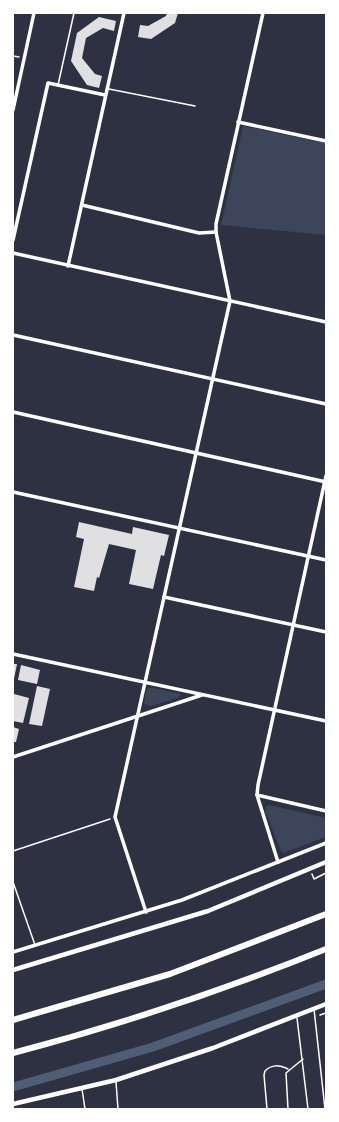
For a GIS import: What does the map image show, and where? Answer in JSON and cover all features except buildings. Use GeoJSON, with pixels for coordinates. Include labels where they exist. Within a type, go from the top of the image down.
{"type":"FeatureCollection","features":[{"type":"Feature","properties":{"kind":"highway"},"geometry":{"type":"LineString","coordinates":[[13,1020],[170,974],[326,914]]}},
{"type":"Feature","properties":{"kind":"highway"},"geometry":{"type":"LineString","coordinates":[[13,1053],[91,1032],[174,1006],[326,949]]}},
{"type":"Feature","properties":{"kind":"street"},"geometry":{"type":"LineString","coordinates":[[13,110],[34,13]]}},
{"type":"Feature","properties":{"kind":"street"},"geometry":{"type":"LineString","coordinates":[[68,266],[124,13]]}},
{"type":"Feature","properties":{"kind":"street"},"geometry":{"type":"LineString","coordinates":[[146,912],[115,817],[230,301],[216,232],[238,122],[263,13]]}},
{"type":"Feature","properties":{"kind":"street"},"geometry":{"type":"LineString","coordinates":[[13,240],[48,83],[105,95]]}},
{"type":"Feature","properties":{"kind":"street"},"geometry":{"type":"LineString","coordinates":[[238,122],[326,140]]}},
{"type":"Feature","properties":{"kind":"street"},"geometry":{"type":"LineString","coordinates":[[82,205],[199,233],[216,232]]}},
{"type":"Feature","properties":{"kind":"street"},"geometry":{"type":"LineString","coordinates":[[13,254],[326,322]]}},
{"type":"Feature","properties":{"kind":"street"},"geometry":{"type":"LineString","coordinates":[[13,335],[326,404]]}},
{"type":"Feature","properties":{"kind":"street"},"geometry":{"type":"LineString","coordinates":[[13,412],[325,482]]}},
{"type":"Feature","properties":{"kind":"street"},"geometry":{"type":"LineString","coordinates":[[278,862],[257,795],[274,710],[326,476]]}},
{"type":"Feature","properties":{"kind":"street"},"geometry":{"type":"LineString","coordinates":[[13,492],[326,560]]}},
{"type":"Feature","properties":{"kind":"street"},"geometry":{"type":"LineString","coordinates":[[164,597],[326,632]]}},
{"type":"Feature","properties":{"kind":"street"},"geometry":{"type":"LineString","coordinates":[[13,654],[326,721]]}},
{"type":"Feature","properties":{"kind":"street"},"geometry":{"type":"LineString","coordinates":[[13,757],[203,695]]}},
{"type":"Feature","properties":{"kind":"street"},"geometry":{"type":"LineString","coordinates":[[257,795],[326,811]]}},
{"type":"Feature","properties":{"kind":"street"},"geometry":{"type":"LineString","coordinates":[[13,952],[195,896],[326,843]]}},
{"type":"Feature","properties":{"kind":"street"},"geometry":{"type":"LineString","coordinates":[[13,970],[208,911],[326,862]]}},
{"type":"Feature","properties":{"kind":"street"},"geometry":{"type":"LineString","coordinates":[[13,1104],[116,1080],[213,1048],[326,1004]]}},
{"type":"Feature","properties":{"kind":"lane"},"geometry":{"type":"LineString","coordinates":[[58,85],[74,13]]}},
{"type":"Feature","properties":{"kind":"lane"},"geometry":{"type":"LineString","coordinates":[[107,88],[195,106]]}},
{"type":"Feature","properties":{"kind":"lane"},"geometry":{"type":"LineString","coordinates":[[13,882],[35,945]]}},
{"type":"Feature","properties":{"kind":"lane"},"geometry":{"type":"LineString","coordinates":[[314,1009],[325,1109]]}},
{"type":"Feature","properties":{"kind":"lane"},"geometry":{"type":"LineString","coordinates":[[297,1016],[308,1109]]}},
{"type":"Feature","properties":{"kind":"lane"},"geometry":{"type":"LineString","coordinates":[[288,1109],[285,1076],[288,1070],[303,1059]]}},
{"type":"Feature","properties":{"kind":"lane"},"geometry":{"type":"LineString","coordinates":[[267,1109],[264,1075],[265,1071],[272,1066],[280,1065],[288,1070]]}},
{"type":"Feature","properties":{"kind":"lane"},"geometry":{"type":"LineString","coordinates":[[116,1080],[118,1109]]}},
{"type":"Feature","properties":{"kind":"lane"},"geometry":{"type":"LineString","coordinates":[[82,1087],[85,1109]]}},
{"type":"Feature","properties":{"kind":"path"},"geometry":{"type":"LineString","coordinates":[[13,851],[115,817]]}},
{"type":"Feature","properties":{"kind":"path"},"geometry":{"type":"LineString","coordinates":[[314,879],[326,873]]}},
{"type":"Feature","properties":{"kind":"path"},"geometry":{"type":"LineString","coordinates":[[315,1017],[326,1013]]}},
{"type":"Feature","properties":{"kind":"shaded area"},"geometry":{"type":"Polygon","coordinates":[[[243,126],[326,143],[326,235],[221,225],[243,126]]]}},
{"type":"Feature","properties":{"kind":"shaded area"},"geometry":{"type":"Polygon","coordinates":[[[148,688],[181,694],[178,698],[150,706],[144,704],[148,688]]]}},
{"type":"Feature","properties":{"kind":"shaded area"},"geometry":{"type":"Polygon","coordinates":[[[269,805],[326,818],[326,837],[283,853],[265,811],[266,807],[269,805]]]}},
{"type":"Feature","properties":{"kind":"waterway"},"geometry":{"type":"LineString","coordinates":[[13,1087],[153,1047],[326,984]]}}]}
